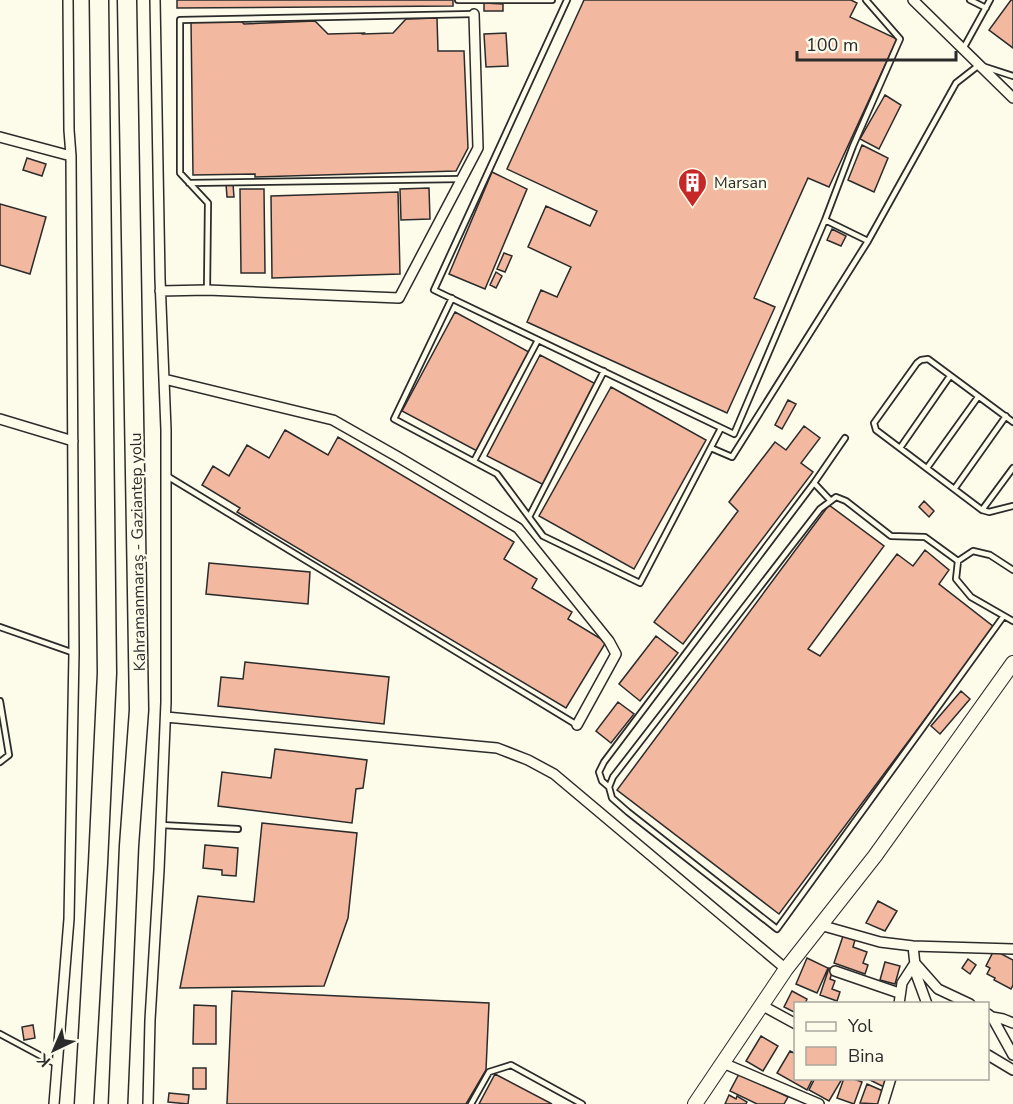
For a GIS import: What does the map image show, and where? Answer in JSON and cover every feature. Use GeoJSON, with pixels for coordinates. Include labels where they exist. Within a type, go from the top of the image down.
{"type":"FeatureCollection","features":[{"type":"Feature","properties":{"kind":"highway","name":"Kahramanmaraş - Gaziantep yolu"},"geometry":{"type":"LineString","coordinates":[[84,1104],[107,673],[99,0]]}},
{"type":"Feature","properties":{"kind":"highway","name":"Kahramanmaraş - Gaziantep yolu"},"geometry":{"type":"LineString","coordinates":[[118,1104],[129,846],[139,710],[127,0]]}},
{"type":"Feature","properties":{"kind":"street"},"geometry":{"type":"LineString","coordinates":[[54,1104],[69,920],[74,653],[68,0]]}},
{"type":"Feature","properties":{"kind":"street"},"geometry":{"type":"LineString","coordinates":[[148,1104],[165,717],[166,475],[155,0]]}},
{"type":"Feature","properties":{"kind":"street"},"geometry":{"type":"LineString","coordinates":[[913,0],[1013,98]]}},
{"type":"Feature","properties":{"kind":"street"},"geometry":{"type":"LineString","coordinates":[[160,291],[207,290],[399,298],[478,148],[474,14]]}},
{"type":"Feature","properties":{"kind":"street"},"geometry":{"type":"LineString","coordinates":[[0,137],[71,156]]}},
{"type":"Feature","properties":{"kind":"street"},"geometry":{"type":"LineString","coordinates":[[164,379],[333,420],[518,528],[609,641],[616,654],[577,725]]}},
{"type":"Feature","properties":{"kind":"street"},"geometry":{"type":"LineString","coordinates":[[0,419],[73,441]]}},
{"type":"Feature","properties":{"kind":"street"},"geometry":{"type":"LineString","coordinates":[[695,1104],[786,969],[874,856],[1013,663]]}},
{"type":"Feature","properties":{"kind":"street"},"geometry":{"type":"LineString","coordinates":[[165,717],[496,748],[528,760],[554,774],[786,969]]}},
{"type":"Feature","properties":{"kind":"street"},"geometry":{"type":"LineString","coordinates":[[820,925],[880,942],[913,946],[1013,949]]}},
{"type":"Feature","properties":{"kind":"street"},"geometry":{"type":"LineString","coordinates":[[913,946],[916,974],[926,1002]]}},
{"type":"Feature","properties":{"kind":"street"},"geometry":{"type":"LineString","coordinates":[[899,1002],[899,993],[907,973],[915,963]]}},
{"type":"Feature","properties":{"kind":"street"},"geometry":{"type":"LineString","coordinates":[[915,963],[938,989],[966,1002]]}},
{"type":"Feature","properties":{"kind":"street"},"geometry":{"type":"LineString","coordinates":[[835,971],[899,993]]}},
{"type":"Feature","properties":{"kind":"street"},"geometry":{"type":"LineString","coordinates":[[763,1006],[794,1023]]}},
{"type":"Feature","properties":{"kind":"street"},"geometry":{"type":"LineString","coordinates":[[989,1016],[1013,1023]]}},
{"type":"Feature","properties":{"kind":"street"},"geometry":{"type":"LineString","coordinates":[[989,1016],[1013,1055]]}},
{"type":"Feature","properties":{"kind":"street"},"geometry":{"type":"LineString","coordinates":[[989,1056],[1013,1070]]}},
{"type":"Feature","properties":{"kind":"street"},"geometry":{"type":"LineString","coordinates":[[723,1063],[819,1104]]}},
{"type":"Feature","properties":{"kind":"street"},"geometry":{"type":"LineString","coordinates":[[884,1104],[890,1080]]}},
{"type":"Feature","properties":{"kind":"lane"},"geometry":{"type":"LineString","coordinates":[[458,0],[552,0]]}},
{"type":"Feature","properties":{"kind":"lane"},"geometry":{"type":"LineString","coordinates":[[567,0],[434,290],[734,434],[900,39],[866,0]]}},
{"type":"Feature","properties":{"kind":"lane"},"geometry":{"type":"LineString","coordinates":[[970,0],[986,8]]}},
{"type":"Feature","properties":{"kind":"lane"},"geometry":{"type":"LineString","coordinates":[[963,49],[990,0]]}},
{"type":"Feature","properties":{"kind":"lane"},"geometry":{"type":"LineString","coordinates":[[207,290],[208,203],[180,173],[180,20],[474,14]]}},
{"type":"Feature","properties":{"kind":"lane"},"geometry":{"type":"LineString","coordinates":[[711,448],[732,457],[868,241],[956,83],[979,65],[1013,76]]}},
{"type":"Feature","properties":{"kind":"lane"},"geometry":{"type":"LineString","coordinates":[[189,183],[461,179]]}},
{"type":"Feature","properties":{"kind":"lane"},"geometry":{"type":"LineString","coordinates":[[825,220],[868,241]]}},
{"type":"Feature","properties":{"kind":"lane"},"geometry":{"type":"LineString","coordinates":[[452,298],[394,419],[497,474],[543,536],[640,583],[721,428]]}},
{"type":"Feature","properties":{"kind":"lane"},"geometry":{"type":"LineString","coordinates":[[474,461],[538,340]]}},
{"type":"Feature","properties":{"kind":"lane"},"geometry":{"type":"LineString","coordinates":[[1013,422],[927,359],[921,360],[874,423],[876,430],[982,510],[1000,511],[1013,506]]}},
{"type":"Feature","properties":{"kind":"lane"},"geometry":{"type":"LineString","coordinates":[[529,517],[604,371]]}},
{"type":"Feature","properties":{"kind":"lane"},"geometry":{"type":"LineString","coordinates":[[900,448],[950,376]]}},
{"type":"Feature","properties":{"kind":"lane"},"geometry":{"type":"LineString","coordinates":[[927,468],[978,397]]}},
{"type":"Feature","properties":{"kind":"lane"},"geometry":{"type":"LineString","coordinates":[[955,488],[1006,416]]}},
{"type":"Feature","properties":{"kind":"lane"},"geometry":{"type":"LineString","coordinates":[[845,438],[814,483],[604,762],[599,772],[602,781],[609,787],[612,798],[777,929],[1003,617]]}},
{"type":"Feature","properties":{"kind":"lane"},"geometry":{"type":"LineString","coordinates":[[982,510],[1013,468]]}},
{"type":"Feature","properties":{"kind":"lane"},"geometry":{"type":"LineString","coordinates":[[166,475],[577,725]]}},
{"type":"Feature","properties":{"kind":"lane"},"geometry":{"type":"LineString","coordinates":[[814,483],[830,500]]}},
{"type":"Feature","properties":{"kind":"lane"},"geometry":{"type":"LineString","coordinates":[[609,787],[620,768],[820,509],[830,500],[836,497],[846,501],[891,536],[925,537],[958,561]]}},
{"type":"Feature","properties":{"kind":"lane"},"geometry":{"type":"LineString","coordinates":[[1013,570],[990,555],[973,551],[958,561],[956,579],[971,597],[1013,621]]}},
{"type":"Feature","properties":{"kind":"lane"},"geometry":{"type":"LineString","coordinates":[[0,627],[74,653]]}},
{"type":"Feature","properties":{"kind":"lane"},"geometry":{"type":"LineString","coordinates":[[0,701],[9,755],[0,762]]}},
{"type":"Feature","properties":{"kind":"lane"},"geometry":{"type":"LineString","coordinates":[[161,825],[238,829]]}},
{"type":"Feature","properties":{"kind":"lane"},"geometry":{"type":"LineString","coordinates":[[0,1034],[56,1064]]}},
{"type":"Feature","properties":{"kind":"lane"},"geometry":{"type":"LineString","coordinates":[[471,1104],[489,1072],[511,1065],[582,1104]]}},
{"type":"Feature","properties":{"kind":"building"},"geometry":{"type":"Polygon","coordinates":[[[177,0],[453,0],[453,6],[177,8],[177,0]]]}},
{"type":"Feature","properties":{"kind":"building","name":"Marsan"},"geometry":{"type":"Polygon","coordinates":[[[584,0],[851,0],[857,3],[850,17],[897,39],[829,187],[808,178],[754,298],[775,307],[727,413],[527,322],[541,290],[557,297],[571,267],[528,247],[546,206],[590,226],[597,211],[507,169],[584,0]]]}},
{"type":"Feature","properties":{"kind":"building"},"geometry":{"type":"Polygon","coordinates":[[[1013,0],[1013,48],[989,30],[1013,0]]]}},
{"type":"Feature","properties":{"kind":"building"},"geometry":{"type":"Polygon","coordinates":[[[484,3],[503,4],[503,11],[484,11],[484,3]]]}},
{"type":"Feature","properties":{"kind":"building"},"geometry":{"type":"Polygon","coordinates":[[[437,18],[438,51],[464,51],[468,148],[456,171],[255,177],[255,174],[193,175],[191,21],[240,20],[244,24],[315,21],[328,34],[363,34],[393,33],[406,19],[437,18]]]}},
{"type":"Feature","properties":{"kind":"building"},"geometry":{"type":"Polygon","coordinates":[[[506,33],[508,66],[486,67],[484,34],[506,33]]]}},
{"type":"Feature","properties":{"kind":"building"},"geometry":{"type":"Polygon","coordinates":[[[885,95],[901,105],[879,149],[860,139],[885,95]]]}},
{"type":"Feature","properties":{"kind":"building"},"geometry":{"type":"Polygon","coordinates":[[[862,145],[888,158],[874,192],[848,180],[862,145]]]}},
{"type":"Feature","properties":{"kind":"building"},"geometry":{"type":"Polygon","coordinates":[[[27,158],[46,164],[42,176],[23,170],[27,158]]]}},
{"type":"Feature","properties":{"kind":"building"},"geometry":{"type":"Polygon","coordinates":[[[492,172],[527,189],[485,289],[449,274],[492,172]]]}},
{"type":"Feature","properties":{"kind":"building"},"geometry":{"type":"Polygon","coordinates":[[[226,184],[233,184],[234,197],[227,197],[226,184]]]}},
{"type":"Feature","properties":{"kind":"building"},"geometry":{"type":"Polygon","coordinates":[[[429,188],[430,219],[401,220],[400,189],[429,188]]]}},
{"type":"Feature","properties":{"kind":"building"},"geometry":{"type":"Polygon","coordinates":[[[240,189],[264,189],[265,273],[241,273],[240,189]]]}},
{"type":"Feature","properties":{"kind":"building"},"geometry":{"type":"Polygon","coordinates":[[[398,192],[400,274],[272,278],[271,196],[398,192]]]}},
{"type":"Feature","properties":{"kind":"building"},"geometry":{"type":"Polygon","coordinates":[[[0,204],[46,217],[30,274],[0,265],[0,204]]]}},
{"type":"Feature","properties":{"kind":"building"},"geometry":{"type":"Polygon","coordinates":[[[832,229],[846,236],[841,246],[827,240],[832,229]]]}},
{"type":"Feature","properties":{"kind":"building"},"geometry":{"type":"Polygon","coordinates":[[[504,253],[512,256],[505,272],[497,269],[504,253]]]}},
{"type":"Feature","properties":{"kind":"building"},"geometry":{"type":"Polygon","coordinates":[[[496,272],[502,276],[496,288],[490,285],[496,272]]]}},
{"type":"Feature","properties":{"kind":"building"},"geometry":{"type":"Polygon","coordinates":[[[455,312],[529,352],[477,451],[402,411],[455,312]]]}},
{"type":"Feature","properties":{"kind":"building"},"geometry":{"type":"Polygon","coordinates":[[[540,355],[596,384],[544,485],[487,456],[540,355]]]}},
{"type":"Feature","properties":{"kind":"building"},"geometry":{"type":"Polygon","coordinates":[[[611,387],[706,440],[634,569],[539,516],[611,387]]]}},
{"type":"Feature","properties":{"kind":"building"},"geometry":{"type":"Polygon","coordinates":[[[788,400],[796,404],[782,429],[775,425],[788,400]]]}},
{"type":"Feature","properties":{"kind":"building"},"geometry":{"type":"Polygon","coordinates":[[[804,426],[820,438],[801,463],[813,472],[683,644],[654,622],[738,511],[729,502],[775,442],[786,450],[804,426]]]}},
{"type":"Feature","properties":{"kind":"building"},"geometry":{"type":"Polygon","coordinates":[[[285,430],[328,455],[338,437],[514,542],[504,559],[537,579],[532,588],[572,612],[568,619],[606,642],[566,708],[237,512],[240,508],[202,485],[213,466],[229,476],[247,445],[269,458],[285,430]]]}},
{"type":"Feature","properties":{"kind":"building"},"geometry":{"type":"Polygon","coordinates":[[[924,501],[934,511],[929,517],[919,507],[924,501]]]}},
{"type":"Feature","properties":{"kind":"building"},"geometry":{"type":"Polygon","coordinates":[[[829,505],[884,546],[808,649],[820,656],[897,554],[913,566],[925,550],[949,570],[939,584],[994,627],[779,914],[617,790],[829,505]]]}},
{"type":"Feature","properties":{"kind":"building"},"geometry":{"type":"Polygon","coordinates":[[[209,563],[310,572],[308,604],[206,594],[209,563]]]}},
{"type":"Feature","properties":{"kind":"building"},"geometry":{"type":"Polygon","coordinates":[[[656,636],[678,653],[640,701],[619,684],[656,636]]]}},
{"type":"Feature","properties":{"kind":"building"},"geometry":{"type":"Polygon","coordinates":[[[245,662],[389,677],[384,724],[218,706],[221,677],[243,679],[245,662]]]}},
{"type":"Feature","properties":{"kind":"building"},"geometry":{"type":"Polygon","coordinates":[[[961,691],[970,699],[940,734],[931,726],[961,691]]]}},
{"type":"Feature","properties":{"kind":"building"},"geometry":{"type":"Polygon","coordinates":[[[618,702],[634,714],[611,743],[596,731],[618,702]]]}},
{"type":"Feature","properties":{"kind":"building"},"geometry":{"type":"Polygon","coordinates":[[[275,749],[367,760],[363,788],[356,789],[352,823],[218,806],[222,772],[271,778],[275,749]]]}},
{"type":"Feature","properties":{"kind":"building"},"geometry":{"type":"Polygon","coordinates":[[[262,823],[357,833],[348,918],[324,986],[180,988],[198,896],[254,902],[262,823]]]}},
{"type":"Feature","properties":{"kind":"building"},"geometry":{"type":"Polygon","coordinates":[[[205,845],[238,848],[236,876],[222,875],[222,870],[203,868],[205,845]]]}},
{"type":"Feature","properties":{"kind":"building"},"geometry":{"type":"Polygon","coordinates":[[[878,901],[897,911],[885,931],[866,923],[878,901]]]}},
{"type":"Feature","properties":{"kind":"building"},"geometry":{"type":"Polygon","coordinates":[[[843,936],[855,940],[853,947],[867,952],[863,963],[868,965],[865,974],[834,963],[843,936]]]}},
{"type":"Feature","properties":{"kind":"building"},"geometry":{"type":"Polygon","coordinates":[[[994,950],[1013,960],[1011,989],[987,974],[990,968],[986,966],[994,950]]]}},
{"type":"Feature","properties":{"kind":"building"},"geometry":{"type":"Polygon","coordinates":[[[807,958],[828,968],[817,993],[796,984],[807,958]]]}},
{"type":"Feature","properties":{"kind":"building"},"geometry":{"type":"Polygon","coordinates":[[[968,959],[976,965],[970,974],[962,968],[968,959]]]}},
{"type":"Feature","properties":{"kind":"building"},"geometry":{"type":"Polygon","coordinates":[[[885,962],[900,966],[895,984],[880,980],[885,962]]]}},
{"type":"Feature","properties":{"kind":"building"},"geometry":{"type":"Polygon","coordinates":[[[829,968],[833,969],[830,979],[835,981],[832,989],[840,992],[837,1001],[820,995],[829,968]]]}},
{"type":"Feature","properties":{"kind":"building"},"geometry":{"type":"Polygon","coordinates":[[[232,991],[489,1003],[486,1070],[466,1104],[227,1104],[232,991]]]}},
{"type":"Feature","properties":{"kind":"building"},"geometry":{"type":"Polygon","coordinates":[[[792,991],[807,999],[806,1002],[794,1002],[794,1012],[784,1007],[792,991]]]}},
{"type":"Feature","properties":{"kind":"building"},"geometry":{"type":"Polygon","coordinates":[[[194,1005],[216,1006],[216,1044],[193,1044],[194,1005]]]}},
{"type":"Feature","properties":{"kind":"building"},"geometry":{"type":"Polygon","coordinates":[[[33,1025],[35,1038],[24,1040],[22,1027],[33,1025]]]}},
{"type":"Feature","properties":{"kind":"building"},"geometry":{"type":"Polygon","coordinates":[[[761,1036],[778,1046],[763,1071],[746,1061],[761,1036]]]}},
{"type":"Feature","properties":{"kind":"building"},"geometry":{"type":"Polygon","coordinates":[[[790,1051],[794,1053],[794,1080],[812,1080],[807,1090],[777,1073],[790,1051]]]}},
{"type":"Feature","properties":{"kind":"building"},"geometry":{"type":"Polygon","coordinates":[[[193,1068],[206,1068],[206,1089],[193,1089],[193,1068]]]}},
{"type":"Feature","properties":{"kind":"building"},"geometry":{"type":"Polygon","coordinates":[[[740,1072],[788,1097],[784,1104],[757,1104],[730,1091],[740,1072]]]}},
{"type":"Feature","properties":{"kind":"building"},"geometry":{"type":"Polygon","coordinates":[[[495,1074],[552,1104],[479,1104],[495,1074]]]}},
{"type":"Feature","properties":{"kind":"building"},"geometry":{"type":"Polygon","coordinates":[[[814,1080],[841,1080],[829,1101],[809,1090],[814,1080]]]}},
{"type":"Feature","properties":{"kind":"building"},"geometry":{"type":"Polygon","coordinates":[[[843,1080],[862,1082],[854,1104],[837,1098],[843,1080]]]}},
{"type":"Feature","properties":{"kind":"building"},"geometry":{"type":"Polygon","coordinates":[[[870,1080],[887,1080],[884,1087],[870,1080]]]}},
{"type":"Feature","properties":{"kind":"building"},"geometry":{"type":"Polygon","coordinates":[[[867,1084],[883,1091],[878,1104],[860,1103],[867,1084]]]}},
{"type":"Feature","properties":{"kind":"building"},"geometry":{"type":"Polygon","coordinates":[[[169,1093],[189,1095],[188,1104],[168,1102],[169,1093]]]}},
{"type":"Feature","properties":{"kind":"building"},"geometry":{"type":"Polygon","coordinates":[[[729,1095],[736,1099],[737,1096],[747,1102],[746,1104],[725,1104],[729,1095]]]}},
{"type":"Feature","properties":{"kind":"place","name":"Marsan"},"geometry":{"type":"Point","coordinates":[693,208]}}]}
